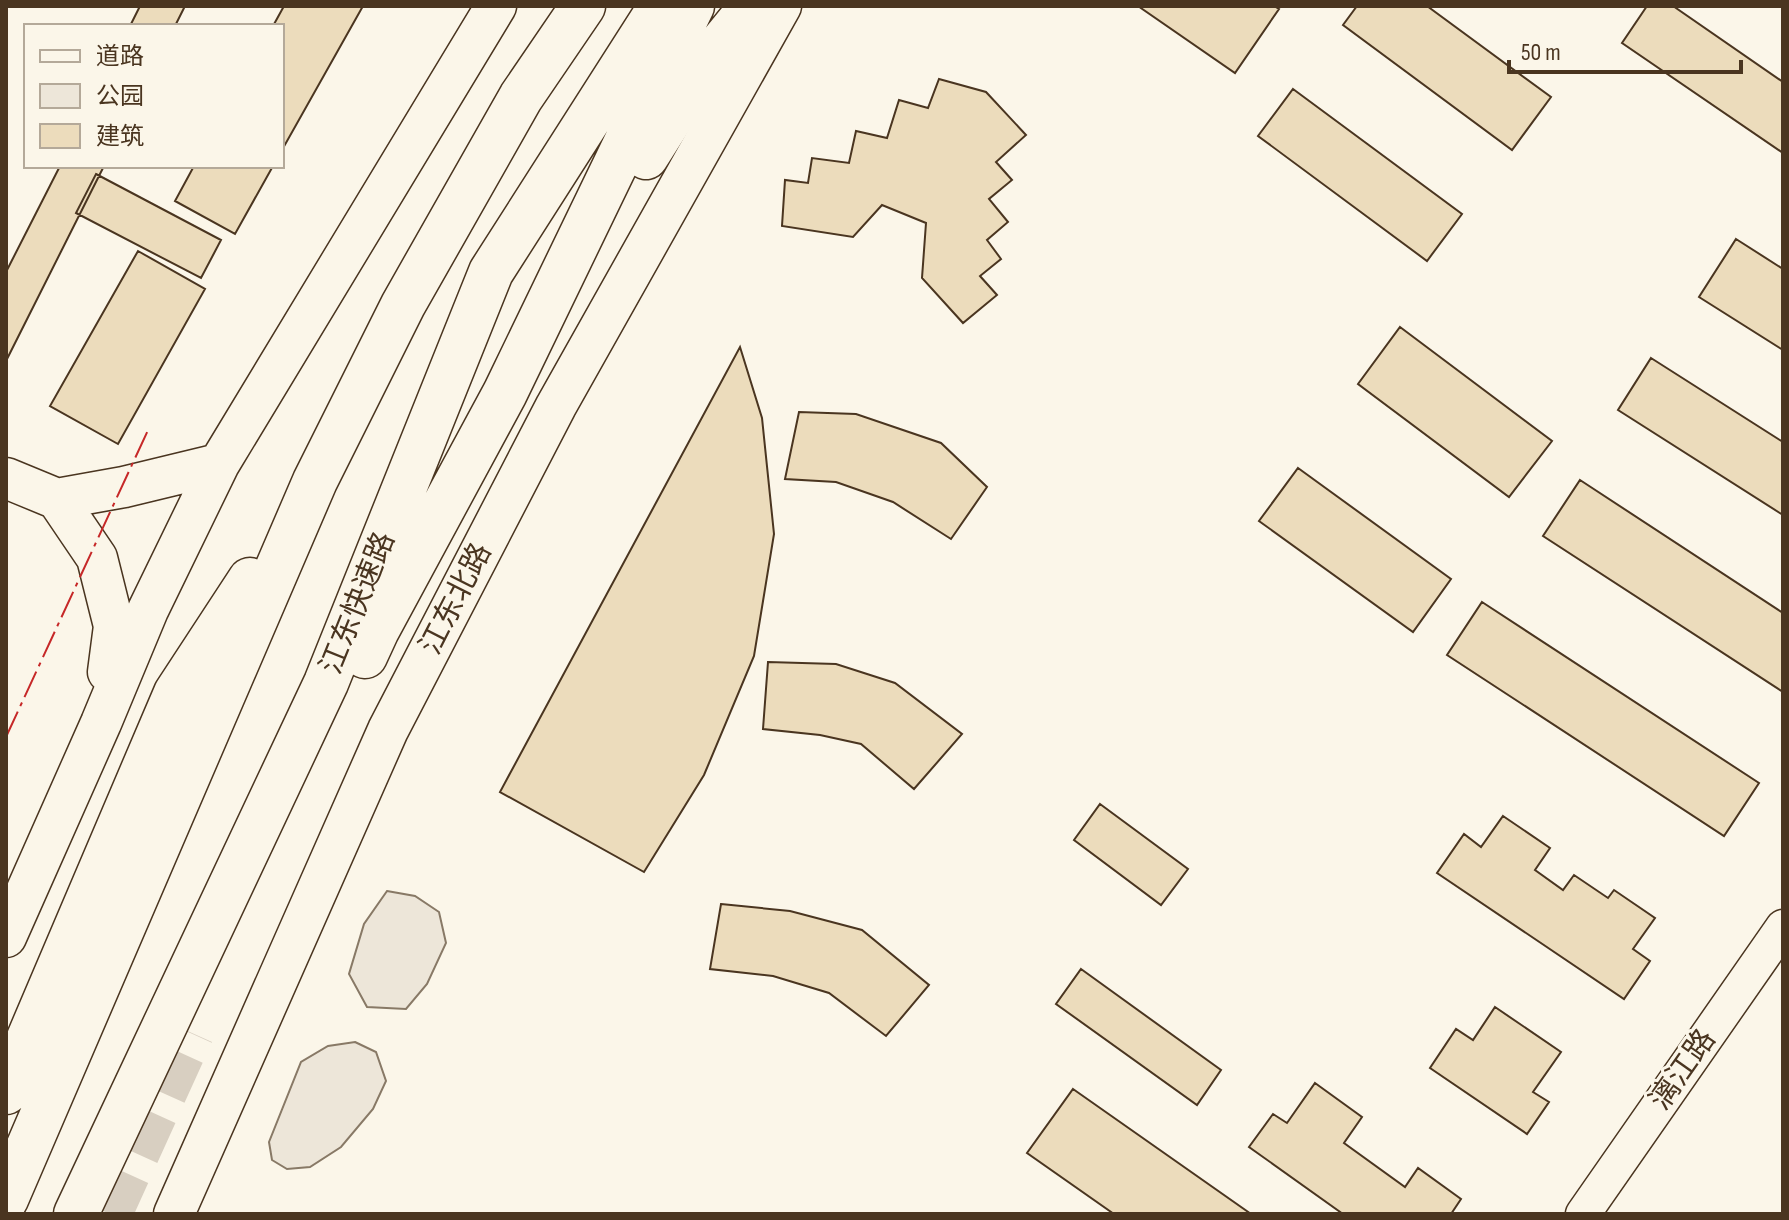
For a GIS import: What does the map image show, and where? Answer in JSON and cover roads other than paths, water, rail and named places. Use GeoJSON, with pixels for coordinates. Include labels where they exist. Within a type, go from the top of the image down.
{"type":"FeatureCollection","features":[{"type":"Feature","properties":{"kind":"highway"},"geometry":{"type":"LineString","coordinates":[[521,97],[560,6]]}},
{"type":"Feature","properties":{"kind":"highway"},"geometry":{"type":"LineString","coordinates":[[6,1199],[315,481],[403,305],[521,97],[583,6]]}},
{"type":"Feature","properties":{"kind":"highway","name":"江东快速路"},"geometry":{"type":"LineString","coordinates":[[76,1214],[326,683],[491,272],[661,6]]}},
{"type":"Feature","properties":{"kind":"highway"},"geometry":{"type":"LineString","coordinates":[[505,393],[692,6]]}},
{"type":"Feature","properties":{"kind":"highway"},"geometry":{"type":"LineString","coordinates":[[192,1033],[377,630],[505,393],[621,195],[708,60],[752,6]]}},
{"type":"Feature","properties":{"kind":"highway"},"geometry":{"type":"LineString","coordinates":[[6,1092],[176,693],[315,481]]}},
{"type":"Feature","properties":{"kind":"main road"},"geometry":{"type":"LineString","coordinates":[[6,937],[148,610],[219,464],[496,6]]}},
{"type":"Feature","properties":{"kind":"main road","name":"江东北路"},"geometry":{"type":"LineString","coordinates":[[174,1214],[388,730],[556,406],[781,6]]}},
{"type":"Feature","properties":{"kind":"main road"},"geometry":{"type":"LineString","coordinates":[[6,478],[57,499],[124,487],[219,464]]}},
{"type":"Feature","properties":{"kind":"main road"},"geometry":{"type":"LineString","coordinates":[[57,499],[97,558],[114,626],[101,723]]}},
{"type":"Feature","properties":{"kind":"street","name":"漓江路"},"geometry":{"type":"LineString","coordinates":[[1583,1214],[1783,927]]}},
{"type":"Feature","properties":{"kind":"tunnel"},"geometry":{"type":"LineString","coordinates":[[110,1214],[192,1033]]}}]}
